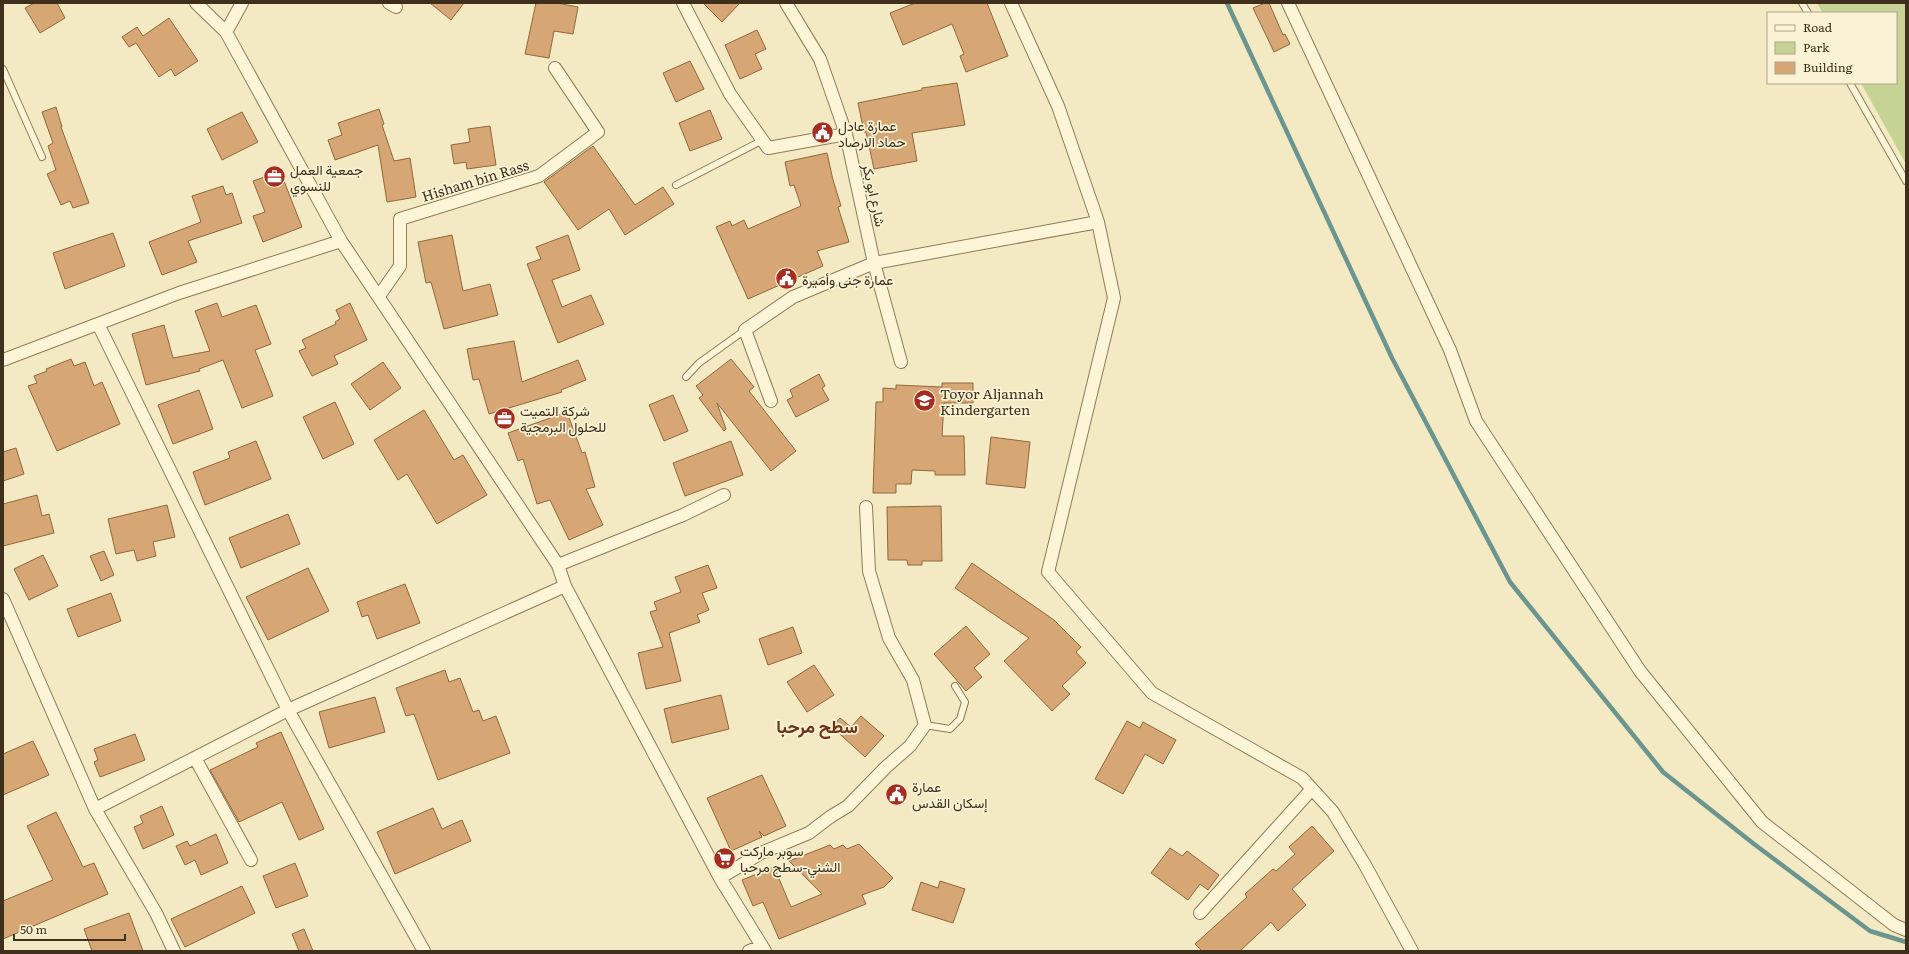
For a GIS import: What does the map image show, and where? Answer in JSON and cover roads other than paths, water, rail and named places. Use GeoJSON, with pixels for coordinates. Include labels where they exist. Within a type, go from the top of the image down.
{"type":"FeatureCollection","features":[{"type":"Feature","properties":{"kind":"street"},"geometry":{"type":"LineString","coordinates":[[196,3],[226,32],[341,241],[558,565],[565,586],[720,878],[763,948],[749,951]]}},
{"type":"Feature","properties":{"kind":"street"},"geometry":{"type":"LineString","coordinates":[[226,32],[242,3]]}},
{"type":"Feature","properties":{"kind":"street"},"geometry":{"type":"LineString","coordinates":[[682,3],[730,94],[768,148],[846,134]]}},
{"type":"Feature","properties":{"kind":"street","name":"شارع ابو بكر"},"geometry":{"type":"LineString","coordinates":[[786,3],[820,59],[846,134],[874,263],[901,362]]}},
{"type":"Feature","properties":{"kind":"street"},"geometry":{"type":"LineString","coordinates":[[1011,3],[1058,106],[1098,222],[1114,298],[1048,572],[1152,693],[1302,778],[1333,812],[1366,865],[1412,951]]}},
{"type":"Feature","properties":{"kind":"street"},"geometry":{"type":"LineString","coordinates":[[1288,3],[1450,350],[1476,421],[1640,671],[1762,822],[1894,925],[1906,930]]}},
{"type":"Feature","properties":{"kind":"street","name":"Hisham bin Rass"},"geometry":{"type":"LineString","coordinates":[[379,296],[400,266],[400,219],[539,176],[598,132],[555,68]]}},
{"type":"Feature","properties":{"kind":"street"},"geometry":{"type":"LineString","coordinates":[[771,401],[745,330],[793,297],[874,263],[1098,222]]}},
{"type":"Feature","properties":{"kind":"street"},"geometry":{"type":"LineString","coordinates":[[3,360],[179,293],[341,241]]}},
{"type":"Feature","properties":{"kind":"street"},"geometry":{"type":"LineString","coordinates":[[98,324],[288,710],[424,951]]}},
{"type":"Feature","properties":{"kind":"street"},"geometry":{"type":"LineString","coordinates":[[558,565],[683,515],[724,495]]}},
{"type":"Feature","properties":{"kind":"street"},"geometry":{"type":"LineString","coordinates":[[720,878],[761,853],[809,833],[830,817],[848,806],[886,767],[910,746],[925,726],[914,680],[889,638],[869,571],[866,507]]}},
{"type":"Feature","properties":{"kind":"street"},"geometry":{"type":"LineString","coordinates":[[95,809],[288,710],[565,586]]}},
{"type":"Feature","properties":{"kind":"street"},"geometry":{"type":"LineString","coordinates":[[3,599],[95,809],[156,913],[174,951]]}},
{"type":"Feature","properties":{"kind":"street"},"geometry":{"type":"LineString","coordinates":[[195,758],[251,860]]}},
{"type":"Feature","properties":{"kind":"street"},"geometry":{"type":"LineString","coordinates":[[1200,913],[1312,789]]}},
{"type":"Feature","properties":{"kind":"lane"},"geometry":{"type":"LineString","coordinates":[[1802,3],[1807,12]]}},
{"type":"Feature","properties":{"kind":"lane"},"geometry":{"type":"LineString","coordinates":[[3,69],[42,157]]}},
{"type":"Feature","properties":{"kind":"lane"},"geometry":{"type":"LineString","coordinates":[[1851,84],[1906,181]]}},
{"type":"Feature","properties":{"kind":"lane"},"geometry":{"type":"LineString","coordinates":[[676,185],[763,140]]}},
{"type":"Feature","properties":{"kind":"lane"},"geometry":{"type":"LineString","coordinates":[[686,377],[699,364],[745,330]]}},
{"type":"Feature","properties":{"kind":"lane"},"geometry":{"type":"LineString","coordinates":[[925,726],[950,729],[960,719],[964,702],[955,686]]}},
{"type":"Feature","properties":{"kind":"waterway"},"geometry":{"type":"LineString","coordinates":[[1227,3],[1392,358],[1510,582],[1663,772],[1754,844],[1870,931],[1906,942]]}},
{"type":"Feature","properties":{"kind":"place","name":"عمارة عادل حماد الارصاد"},"geometry":{"type":"Point","coordinates":[822,133]}},
{"type":"Feature","properties":{"kind":"place","name":"جمعية العمل للنسوي"},"geometry":{"type":"Point","coordinates":[274,177]}},
{"type":"Feature","properties":{"kind":"place","name":"عمارة جنى وأميرة"},"geometry":{"type":"Point","coordinates":[787,279]}},
{"type":"Feature","properties":{"kind":"place","name":"Toyor Aljannah Kindergarten"},"geometry":{"type":"Point","coordinates":[924,401]}},
{"type":"Feature","properties":{"kind":"place","name":"شركة التميت للحلول البرمجية"},"geometry":{"type":"Point","coordinates":[505,418]}},
{"type":"Feature","properties":{"kind":"place","name":"عمارة إسكان القدس"},"geometry":{"type":"Point","coordinates":[896,794]}},
{"type":"Feature","properties":{"kind":"place","name":"سوبر ماركت الشني-سطح مرحبا"},"geometry":{"type":"Point","coordinates":[724,858]}},
{"type":"Feature","properties":{"kind":"district","name":"سطح مرحبا"},"geometry":{"type":"Point","coordinates":[817,725]}}]}
